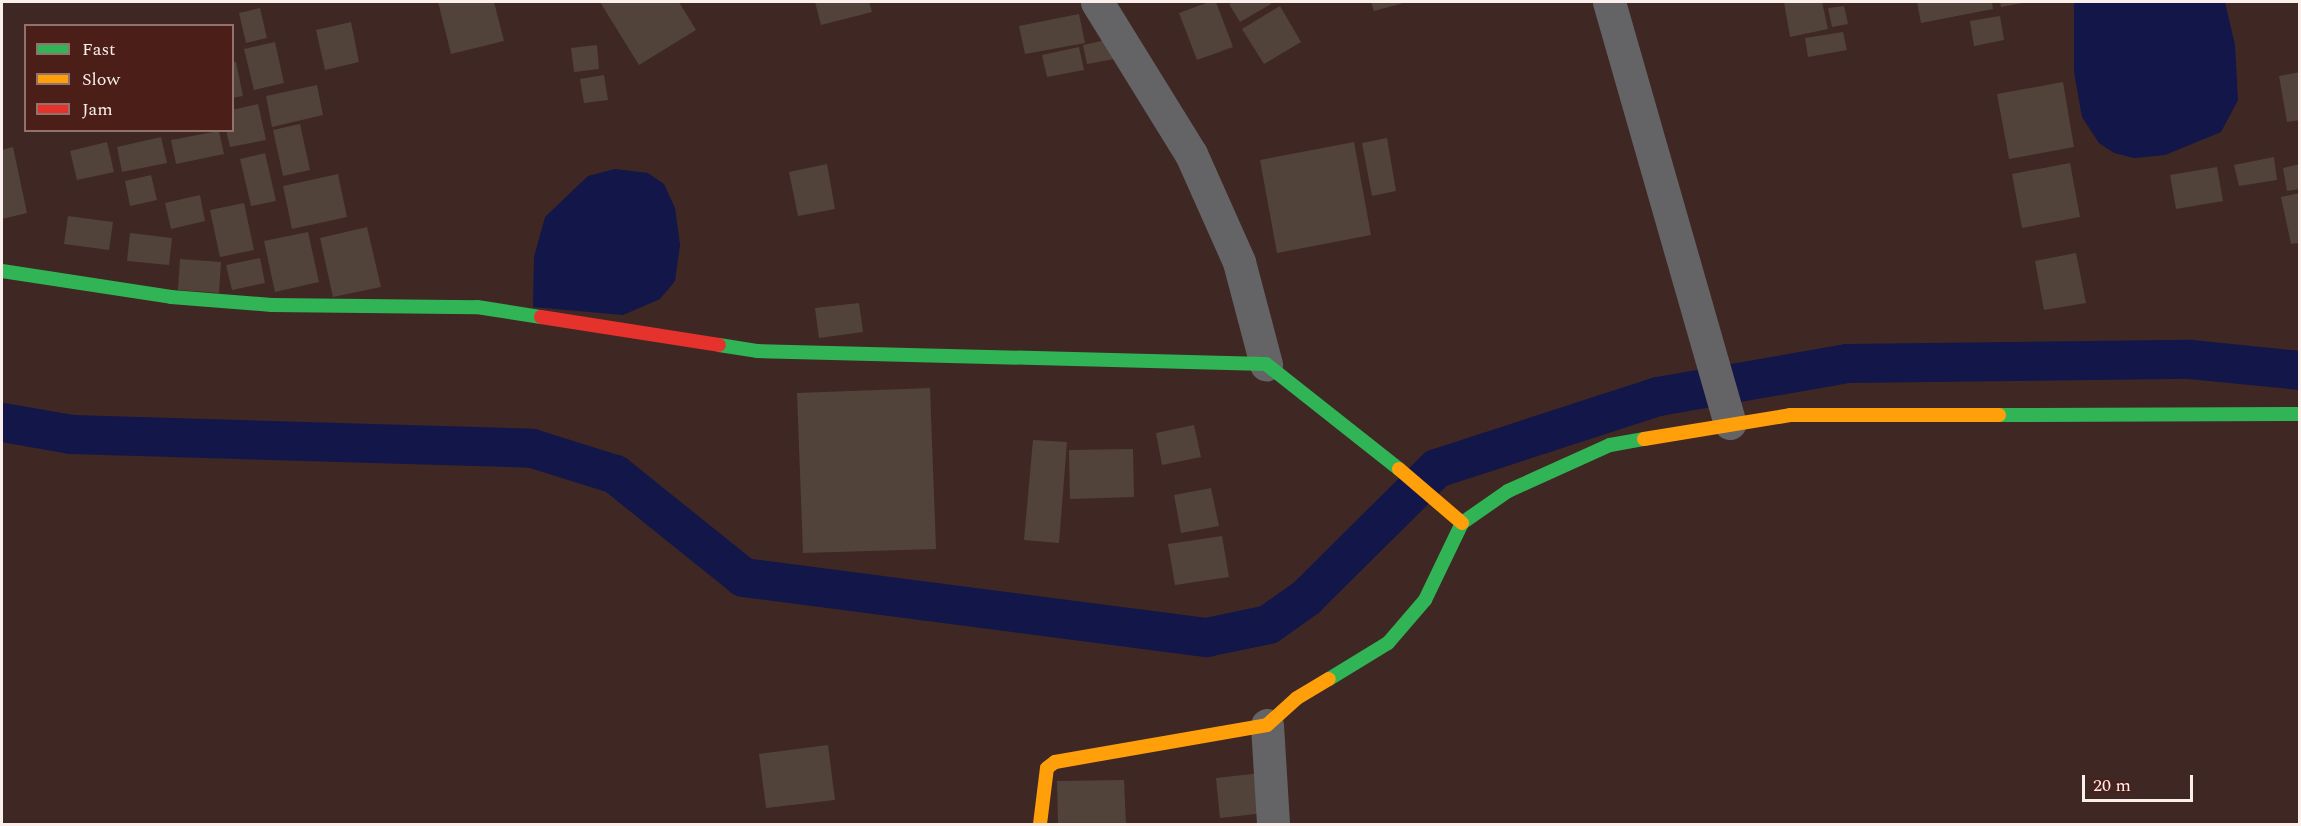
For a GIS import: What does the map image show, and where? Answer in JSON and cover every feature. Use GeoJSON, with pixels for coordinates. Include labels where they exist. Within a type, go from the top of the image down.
{"type":"FeatureCollection","features":[{"type":"Feature","properties":{"kind":"street"},"geometry":{"type":"LineString","coordinates":[[1097,2],[1191,154],[1239,262],[1266,364]]}},
{"type":"Feature","properties":{"kind":"street"},"geometry":{"type":"LineString","coordinates":[[1609,2],[1706,329],[1729,419]]}},
{"type":"Feature","properties":{"kind":"street"},"geometry":{"type":"LineString","coordinates":[[2,271],[171,297],[238,302],[477,307],[757,351],[1217,360],[1266,364],[1368,442],[1432,501],[1462,523]]}},
{"type":"Feature","properties":{"kind":"street"},"geometry":{"type":"LineString","coordinates":[[1040,825],[1047,768],[1055,762],[1267,725],[1297,698],[1388,643],[1425,600],[1462,523],[1508,491],[1610,445],[1729,419],[1790,415],[2300,414]]}},
{"type":"Feature","properties":{"kind":"street"},"geometry":{"type":"LineString","coordinates":[[1267,725],[1273,825]]}},
{"type":"Feature","properties":{"kind":"shaded area"},"geometry":{"type":"Polygon","coordinates":[[[2074,2],[2225,2],[2235,45],[2238,100],[2221,132],[2165,155],[2134,158],[2114,153],[2099,143],[2082,117],[2074,72],[2074,2]]]}},
{"type":"Feature","properties":{"kind":"shaded area"},"geometry":{"type":"Polygon","coordinates":[[[615,169],[648,173],[664,184],[675,208],[680,245],[675,281],[660,299],[623,315],[533,307],[534,257],[545,217],[588,176],[615,169]]]}},
{"type":"Feature","properties":{"kind":"building"},"geometry":{"type":"Polygon","coordinates":[[[438,2],[494,2],[504,41],[451,54],[438,2]]]}},
{"type":"Feature","properties":{"kind":"building"},"geometry":{"type":"Polygon","coordinates":[[[600,2],[679,2],[696,30],[639,65],[600,2]]]}},
{"type":"Feature","properties":{"kind":"building"},"geometry":{"type":"Polygon","coordinates":[[[815,2],[869,2],[872,12],[821,25],[815,2]]]}},
{"type":"Feature","properties":{"kind":"building"},"geometry":{"type":"Polygon","coordinates":[[[1209,2],[1216,2],[1233,47],[1197,60],[1179,13],[1209,2]]]}},
{"type":"Feature","properties":{"kind":"building"},"geometry":{"type":"Polygon","coordinates":[[[1270,2],[1271,4],[1240,22],[1229,4],[1270,2]]]}},
{"type":"Feature","properties":{"kind":"building"},"geometry":{"type":"Polygon","coordinates":[[[1371,2],[1407,2],[1374,11],[1371,2]]]}},
{"type":"Feature","properties":{"kind":"building"},"geometry":{"type":"Polygon","coordinates":[[[1784,2],[1822,2],[1828,29],[1790,37],[1784,2]]]}},
{"type":"Feature","properties":{"kind":"building"},"geometry":{"type":"Polygon","coordinates":[[[1917,2],[1992,2],[1993,9],[1921,23],[1917,2]]]}},
{"type":"Feature","properties":{"kind":"building"},"geometry":{"type":"Polygon","coordinates":[[[2000,2],[2023,2],[2023,3],[2001,7],[2000,2]]]}},
{"type":"Feature","properties":{"kind":"building"},"geometry":{"type":"Polygon","coordinates":[[[1280,6],[1301,42],[1264,64],[1242,29],[1280,6]]]}},
{"type":"Feature","properties":{"kind":"building"},"geometry":{"type":"Polygon","coordinates":[[[1844,6],[1848,24],[1832,27],[1828,8],[1844,6]]]}},
{"type":"Feature","properties":{"kind":"building"},"geometry":{"type":"Polygon","coordinates":[[[260,8],[267,38],[246,43],[239,13],[260,8]]]}},
{"type":"Feature","properties":{"kind":"building"},"geometry":{"type":"Polygon","coordinates":[[[1079,14],[1085,43],[1025,54],[1019,26],[1079,14]]]}},
{"type":"Feature","properties":{"kind":"building"},"geometry":{"type":"Polygon","coordinates":[[[2000,16],[2004,40],[1974,46],[1970,21],[2000,16]]]}},
{"type":"Feature","properties":{"kind":"building"},"geometry":{"type":"Polygon","coordinates":[[[351,22],[359,62],[325,70],[316,30],[351,22]]]}},
{"type":"Feature","properties":{"kind":"building"},"geometry":{"type":"Polygon","coordinates":[[[1843,32],[1847,50],[1808,57],[1805,38],[1843,32]]]}},
{"type":"Feature","properties":{"kind":"building"},"geometry":{"type":"Polygon","coordinates":[[[1115,38],[1120,58],[1087,64],[1083,45],[1115,38]]]}},
{"type":"Feature","properties":{"kind":"building"},"geometry":{"type":"Polygon","coordinates":[[[275,42],[284,83],[254,90],[244,49],[275,42]]]}},
{"type":"Feature","properties":{"kind":"building"},"geometry":{"type":"Polygon","coordinates":[[[597,45],[599,69],[574,72],[571,48],[597,45]]]}},
{"type":"Feature","properties":{"kind":"building"},"geometry":{"type":"Polygon","coordinates":[[[1079,47],[1084,70],[1047,77],[1042,55],[1079,47]]]}},
{"type":"Feature","properties":{"kind":"building"},"geometry":{"type":"Polygon","coordinates":[[[234,62],[236,62],[243,96],[234,98],[234,62]]]}},
{"type":"Feature","properties":{"kind":"building"},"geometry":{"type":"Polygon","coordinates":[[[2300,72],[2300,120],[2287,122],[2279,76],[2300,72]]]}},
{"type":"Feature","properties":{"kind":"building"},"geometry":{"type":"Polygon","coordinates":[[[604,75],[608,100],[584,103],[580,79],[604,75]]]}},
{"type":"Feature","properties":{"kind":"building"},"geometry":{"type":"Polygon","coordinates":[[[2063,82],[2074,147],[2009,159],[1997,94],[2063,82]]]}},
{"type":"Feature","properties":{"kind":"building"},"geometry":{"type":"Polygon","coordinates":[[[317,85],[323,115],[272,127],[266,96],[317,85]]]}},
{"type":"Feature","properties":{"kind":"building"},"geometry":{"type":"Polygon","coordinates":[[[258,104],[266,140],[230,147],[226,132],[234,132],[234,110],[258,104]]]}},
{"type":"Feature","properties":{"kind":"building"},"geometry":{"type":"Polygon","coordinates":[[[300,124],[310,170],[283,176],[273,130],[300,124]]]}},
{"type":"Feature","properties":{"kind":"building"},"geometry":{"type":"Polygon","coordinates":[[[219,132],[224,154],[176,164],[171,140],[219,132]]]}},
{"type":"Feature","properties":{"kind":"building"},"geometry":{"type":"Polygon","coordinates":[[[161,137],[167,163],[122,172],[117,147],[161,137]]]}},
{"type":"Feature","properties":{"kind":"building"},"geometry":{"type":"Polygon","coordinates":[[[1387,138],[1396,191],[1372,196],[1362,143],[1387,138]]]}},
{"type":"Feature","properties":{"kind":"building"},"geometry":{"type":"Polygon","coordinates":[[[107,142],[114,172],[77,180],[70,151],[107,142]]]}},
{"type":"Feature","properties":{"kind":"building"},"geometry":{"type":"Polygon","coordinates":[[[1354,142],[1371,235],[1277,253],[1260,160],[1354,142]]]}},
{"type":"Feature","properties":{"kind":"building"},"geometry":{"type":"Polygon","coordinates":[[[13,147],[27,213],[2,219],[2,150],[13,147]]]}},
{"type":"Feature","properties":{"kind":"building"},"geometry":{"type":"Polygon","coordinates":[[[265,153],[276,201],[251,206],[240,159],[265,153]]]}},
{"type":"Feature","properties":{"kind":"building"},"geometry":{"type":"Polygon","coordinates":[[[2274,157],[2277,180],[2239,186],[2234,165],[2274,157]]]}},
{"type":"Feature","properties":{"kind":"building"},"geometry":{"type":"Polygon","coordinates":[[[2070,163],[2080,217],[2022,228],[2012,174],[2070,163]]]}},
{"type":"Feature","properties":{"kind":"building"},"geometry":{"type":"Polygon","coordinates":[[[827,164],[835,209],[798,216],[789,172],[827,164]]]}},
{"type":"Feature","properties":{"kind":"building"},"geometry":{"type":"Polygon","coordinates":[[[2300,164],[2300,189],[2287,191],[2283,168],[2300,164]]]}},
{"type":"Feature","properties":{"kind":"building"},"geometry":{"type":"Polygon","coordinates":[[[2217,167],[2223,201],[2176,209],[2170,175],[2217,167]]]}},
{"type":"Feature","properties":{"kind":"building"},"geometry":{"type":"Polygon","coordinates":[[[338,174],[347,217],[292,229],[283,186],[338,174]]]}},
{"type":"Feature","properties":{"kind":"building"},"geometry":{"type":"Polygon","coordinates":[[[151,175],[157,200],[130,206],[125,181],[151,175]]]}},
{"type":"Feature","properties":{"kind":"building"},"geometry":{"type":"Polygon","coordinates":[[[2300,193],[2300,243],[2291,244],[2281,197],[2300,193]]]}},
{"type":"Feature","properties":{"kind":"building"},"geometry":{"type":"Polygon","coordinates":[[[200,195],[205,221],[171,229],[165,203],[200,195]]]}},
{"type":"Feature","properties":{"kind":"building"},"geometry":{"type":"Polygon","coordinates":[[[244,203],[254,250],[220,257],[210,210],[244,203]]]}},
{"type":"Feature","properties":{"kind":"building"},"geometry":{"type":"Polygon","coordinates":[[[68,216],[113,222],[109,250],[64,244],[68,216]]]}},
{"type":"Feature","properties":{"kind":"building"},"geometry":{"type":"Polygon","coordinates":[[[367,227],[381,287],[333,297],[320,238],[367,227]]]}},
{"type":"Feature","properties":{"kind":"building"},"geometry":{"type":"Polygon","coordinates":[[[308,232],[319,282],[275,292],[264,241],[308,232]]]}},
{"type":"Feature","properties":{"kind":"building"},"geometry":{"type":"Polygon","coordinates":[[[130,233],[172,238],[169,265],[127,261],[130,233]]]}},
{"type":"Feature","properties":{"kind":"building"},"geometry":{"type":"Polygon","coordinates":[[[2076,253],[2086,303],[2044,310],[2035,261],[2076,253]]]}},
{"type":"Feature","properties":{"kind":"building"},"geometry":{"type":"Polygon","coordinates":[[[260,258],[265,283],[232,290],[226,265],[260,258]]]}},
{"type":"Feature","properties":{"kind":"building"},"geometry":{"type":"Polygon","coordinates":[[[180,259],[221,262],[219,293],[178,290],[180,259]]]}},
{"type":"Feature","properties":{"kind":"building"},"geometry":{"type":"Polygon","coordinates":[[[859,303],[863,332],[819,338],[815,308],[859,303]]]}},
{"type":"Feature","properties":{"kind":"building"},"geometry":{"type":"Polygon","coordinates":[[[930,388],[936,549],[803,553],[797,393],[930,388]]]}},
{"type":"Feature","properties":{"kind":"building"},"geometry":{"type":"Polygon","coordinates":[[[1194,425],[1201,457],[1162,465],[1156,433],[1194,425]]]}},
{"type":"Feature","properties":{"kind":"building"},"geometry":{"type":"Polygon","coordinates":[[[1033,440],[1067,442],[1059,543],[1024,540],[1033,440]]]}},
{"type":"Feature","properties":{"kind":"building"},"geometry":{"type":"Polygon","coordinates":[[[1133,449],[1134,497],[1070,499],[1069,450],[1133,449]]]}},
{"type":"Feature","properties":{"kind":"building"},"geometry":{"type":"Polygon","coordinates":[[[1211,488],[1219,526],[1181,533],[1174,495],[1211,488]]]}},
{"type":"Feature","properties":{"kind":"building"},"geometry":{"type":"Polygon","coordinates":[[[1222,536],[1229,577],[1175,585],[1168,544],[1222,536]]]}},
{"type":"Feature","properties":{"kind":"building"},"geometry":{"type":"Polygon","coordinates":[[[828,745],[835,800],[766,808],[759,754],[828,745]]]}},
{"type":"Feature","properties":{"kind":"building"},"geometry":{"type":"Polygon","coordinates":[[[1261,773],[1265,813],[1220,818],[1216,778],[1261,773]]]}},
{"type":"Feature","properties":{"kind":"building"},"geometry":{"type":"Polygon","coordinates":[[[1124,780],[1126,824],[1058,824],[1057,781],[1124,780]]]}},
{"type":"Feature","properties":{"kind":"waterway"},"geometry":{"type":"LineString","coordinates":[[2,422],[71,434],[532,448],[615,474],[743,577],[1206,637],[1268,624],[1306,597],[1436,468],[1658,396],[1847,363],[2190,359],[2300,370]]}},
{"type":"Feature","properties":{"kind":"traffic: fast"},"geometry":{"type":"LineString","coordinates":[[2,271],[171,297],[272,305],[477,307],[541,317]]}},
{"type":"Feature","properties":{"kind":"traffic: fast"},"geometry":{"type":"LineString","coordinates":[[719,345],[757,351],[1266,364],[1399,469]]}},
{"type":"Feature","properties":{"kind":"traffic: fast"},"geometry":{"type":"LineString","coordinates":[[1999,415],[2300,414]]}},
{"type":"Feature","properties":{"kind":"traffic: fast"},"geometry":{"type":"LineString","coordinates":[[1329,679],[1388,643],[1425,600],[1462,523],[1508,491],[1610,445],[1644,439]]}},
{"type":"Feature","properties":{"kind":"traffic: slow"},"geometry":{"type":"LineString","coordinates":[[1644,439],[1790,415],[1999,415]]}},
{"type":"Feature","properties":{"kind":"traffic: slow"},"geometry":{"type":"LineString","coordinates":[[1399,469],[1462,523]]}},
{"type":"Feature","properties":{"kind":"traffic: slow"},"geometry":{"type":"LineString","coordinates":[[1040,824],[1047,768],[1055,762],[1267,725],[1297,698],[1329,679]]}},
{"type":"Feature","properties":{"kind":"traffic: jam"},"geometry":{"type":"LineString","coordinates":[[541,317],[719,345]]}}]}
